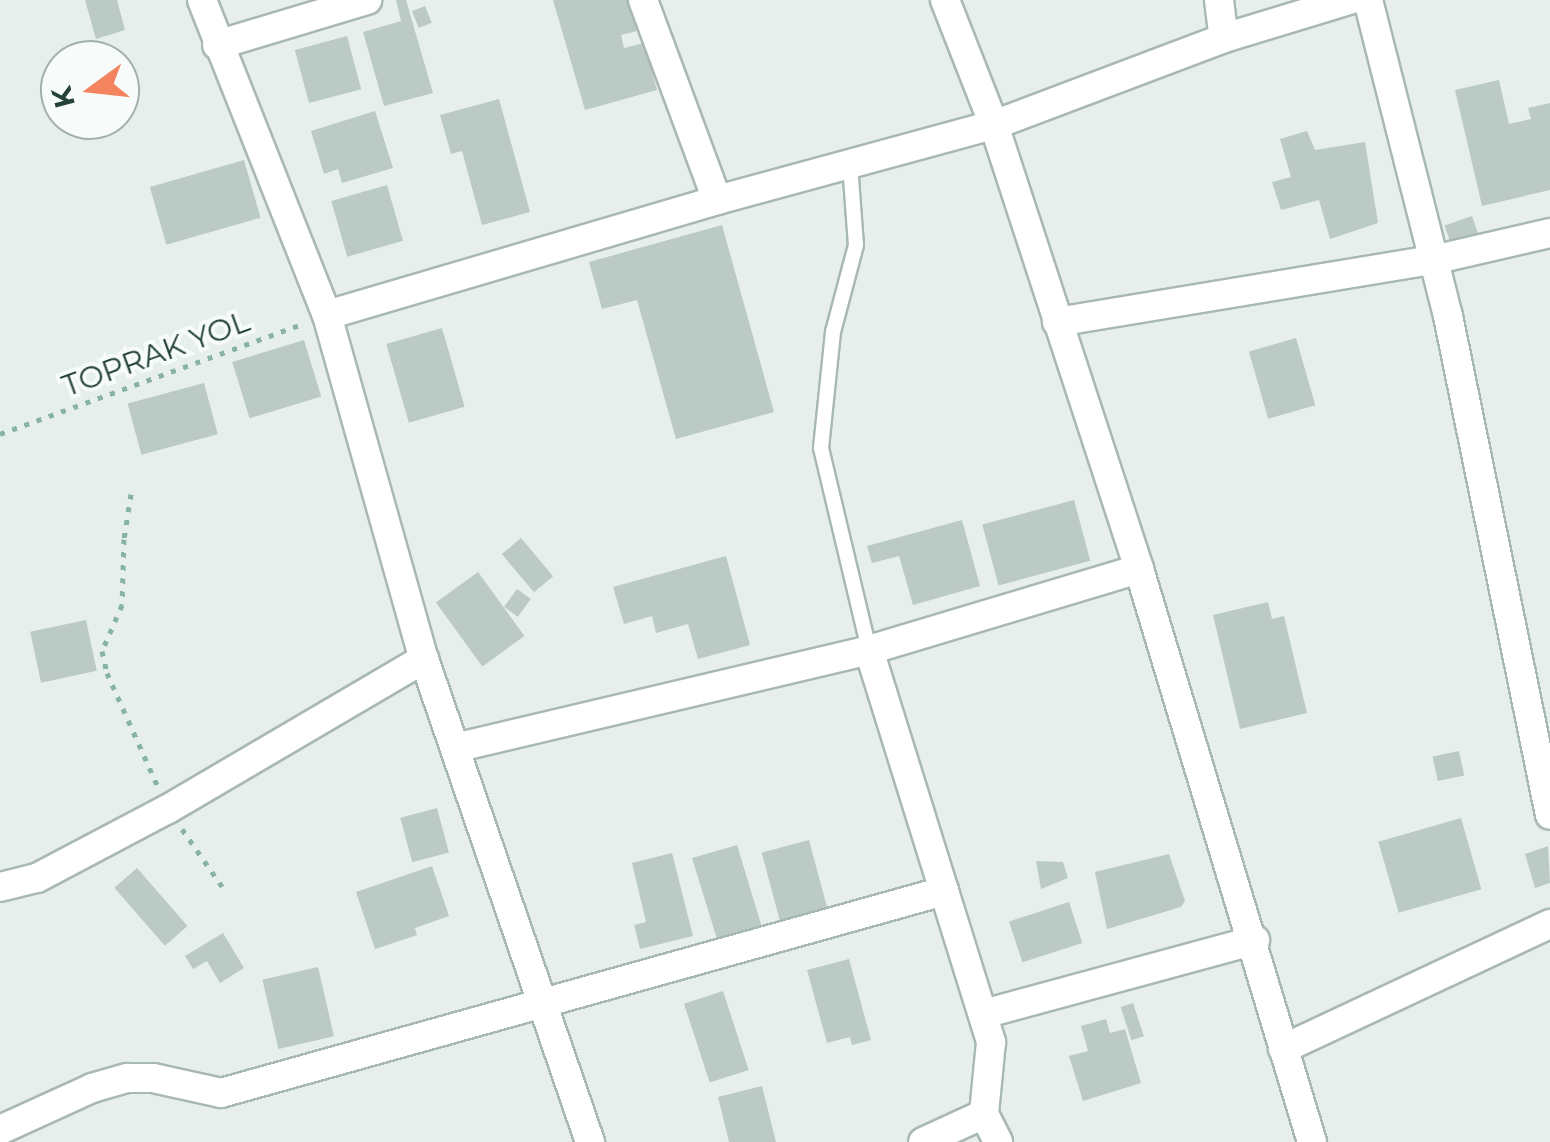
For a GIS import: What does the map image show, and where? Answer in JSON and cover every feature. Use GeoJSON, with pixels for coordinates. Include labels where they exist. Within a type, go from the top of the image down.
{"type":"FeatureCollection","features":[{"type":"Feature","properties":{"kind":"street"},"geometry":{"type":"LineString","coordinates":[[202,0],[217,46],[327,315],[424,659],[590,1142]]}},
{"type":"Feature","properties":{"kind":"street"},"geometry":{"type":"LineString","coordinates":[[217,46],[368,0]]}},
{"type":"Feature","properties":{"kind":"street"},"geometry":{"type":"LineString","coordinates":[[643,0],[717,200]]}},
{"type":"Feature","properties":{"kind":"street"},"geometry":{"type":"LineString","coordinates":[[945,0],[994,125],[1140,569],[1255,940],[1312,1142]]}},
{"type":"Feature","properties":{"kind":"street"},"geometry":{"type":"LineString","coordinates":[[1220,0],[1224,38]]}},
{"type":"Feature","properties":{"kind":"street"},"geometry":{"type":"LineString","coordinates":[[327,315],[717,200],[994,125],[1224,38],[1350,0]]}},
{"type":"Feature","properties":{"kind":"street"},"geometry":{"type":"LineString","coordinates":[[1368,0],[1433,260],[1550,815]]}},
{"type":"Feature","properties":{"kind":"street"},"geometry":{"type":"LineString","coordinates":[[1057,322],[1433,260],[1550,233]]}},
{"type":"Feature","properties":{"kind":"street"},"geometry":{"type":"LineString","coordinates":[[456,748],[869,650],[1140,569]]}},
{"type":"Feature","properties":{"kind":"street"},"geometry":{"type":"LineString","coordinates":[[869,650],[991,1042],[984,1114],[998,1142]]}},
{"type":"Feature","properties":{"kind":"street"},"geometry":{"type":"LineString","coordinates":[[0,887],[37,878],[168,809],[424,659]]}},
{"type":"Feature","properties":{"kind":"street"},"geometry":{"type":"LineString","coordinates":[[0,1130],[92,1088],[128,1078],[153,1078],[220,1092],[944,891]]}},
{"type":"Feature","properties":{"kind":"street"},"geometry":{"type":"LineString","coordinates":[[1283,1049],[1550,924]]}},
{"type":"Feature","properties":{"kind":"street"},"geometry":{"type":"LineString","coordinates":[[983,1014],[1255,940]]}},
{"type":"Feature","properties":{"kind":"street"},"geometry":{"type":"LineString","coordinates":[[923,1142],[984,1114]]}},
{"type":"Feature","properties":{"kind":"lane"},"geometry":{"type":"LineString","coordinates":[[850,164],[856,244],[833,332],[822,448],[869,650]]}},
{"type":"Feature","properties":{"kind":"path","name":"TOPRAK YOL"},"geometry":{"type":"LineString","coordinates":[[0,434],[327,315]]}},
{"type":"Feature","properties":{"kind":"path"},"geometry":{"type":"LineString","coordinates":[[131,494],[124,540],[122,605],[102,650],[107,673],[168,809],[226,892]]}},
{"type":"Feature","properties":{"kind":"building"},"geometry":{"type":"Polygon","coordinates":[[[85,0],[117,0],[125,30],[96,39],[85,0]]]}},
{"type":"Feature","properties":{"kind":"building"},"geometry":{"type":"Polygon","coordinates":[[[396,0],[406,0],[433,93],[384,106],[363,32],[401,21],[396,0]]]}},
{"type":"Feature","properties":{"kind":"building"},"geometry":{"type":"Polygon","coordinates":[[[553,0],[628,0],[637,31],[621,35],[624,48],[644,43],[657,90],[585,110],[553,0]]]}},
{"type":"Feature","properties":{"kind":"building"},"geometry":{"type":"Polygon","coordinates":[[[425,6],[432,23],[419,28],[412,11],[425,6]]]}},
{"type":"Feature","properties":{"kind":"building"},"geometry":{"type":"Polygon","coordinates":[[[347,36],[361,89],[309,103],[295,50],[347,36]]]}},
{"type":"Feature","properties":{"kind":"building"},"geometry":{"type":"Polygon","coordinates":[[[1499,80],[1509,124],[1531,119],[1528,108],[1550,103],[1550,190],[1482,206],[1455,90],[1499,80]]]}},
{"type":"Feature","properties":{"kind":"building"},"geometry":{"type":"Polygon","coordinates":[[[499,99],[530,212],[482,225],[462,151],[451,154],[440,115],[499,99]]]}},
{"type":"Feature","properties":{"kind":"building"},"geometry":{"type":"Polygon","coordinates":[[[375,111],[393,168],[342,183],[338,169],[324,174],[311,131],[375,111]]]}},
{"type":"Feature","properties":{"kind":"building"},"geometry":{"type":"Polygon","coordinates":[[[1307,131],[1315,150],[1365,142],[1378,223],[1330,239],[1319,200],[1281,210],[1272,182],[1291,177],[1280,139],[1307,131]]]}},
{"type":"Feature","properties":{"kind":"building"},"geometry":{"type":"Polygon","coordinates":[[[244,160],[261,218],[166,245],[150,187],[244,160]]]}},
{"type":"Feature","properties":{"kind":"building"},"geometry":{"type":"Polygon","coordinates":[[[387,185],[403,241],[347,257],[331,201],[387,185]]]}},
{"type":"Feature","properties":{"kind":"building"},"geometry":{"type":"Polygon","coordinates":[[[1472,216],[1480,239],[1452,248],[1445,225],[1472,216]]]}},
{"type":"Feature","properties":{"kind":"building"},"geometry":{"type":"Polygon","coordinates":[[[722,225],[774,412],[676,439],[637,300],[602,309],[589,262],[722,225]]]}},
{"type":"Feature","properties":{"kind":"building"},"geometry":{"type":"Polygon","coordinates":[[[442,328],[465,407],[409,423],[386,344],[442,328]]]}},
{"type":"Feature","properties":{"kind":"building"},"geometry":{"type":"Polygon","coordinates":[[[1296,338],[1315,405],[1268,419],[1249,352],[1296,338]]]}},
{"type":"Feature","properties":{"kind":"building"},"geometry":{"type":"Polygon","coordinates":[[[304,340],[321,396],[250,418],[232,362],[304,340]]]}},
{"type":"Feature","properties":{"kind":"building"},"geometry":{"type":"Polygon","coordinates":[[[204,383],[218,434],[141,455],[128,403],[204,383]]]}},
{"type":"Feature","properties":{"kind":"building"},"geometry":{"type":"Polygon","coordinates":[[[1074,500],[1090,561],[999,585],[982,525],[1074,500]]]}},
{"type":"Feature","properties":{"kind":"building"},"geometry":{"type":"Polygon","coordinates":[[[962,520],[980,586],[913,605],[899,556],[872,563],[867,546],[962,520]]]}},
{"type":"Feature","properties":{"kind":"building"},"geometry":{"type":"Polygon","coordinates":[[[521,538],[553,576],[534,592],[502,554],[521,538]]]}},
{"type":"Feature","properties":{"kind":"building"},"geometry":{"type":"Polygon","coordinates":[[[726,556],[750,645],[698,659],[688,624],[656,633],[652,616],[624,624],[613,587],[726,556]]]}},
{"type":"Feature","properties":{"kind":"building"},"geometry":{"type":"Polygon","coordinates":[[[478,572],[524,636],[482,666],[436,603],[478,572]]]}},
{"type":"Feature","properties":{"kind":"building"},"geometry":{"type":"Polygon","coordinates":[[[517,589],[531,599],[518,617],[504,607],[517,589]]]}},
{"type":"Feature","properties":{"kind":"building"},"geometry":{"type":"Polygon","coordinates":[[[1268,602],[1272,619],[1284,616],[1307,713],[1240,729],[1213,615],[1268,602]]]}},
{"type":"Feature","properties":{"kind":"building"},"geometry":{"type":"Polygon","coordinates":[[[86,620],[97,671],[41,683],[30,632],[86,620]]]}},
{"type":"Feature","properties":{"kind":"building"},"geometry":{"type":"Polygon","coordinates":[[[1459,751],[1464,775],[1438,781],[1433,757],[1459,751]]]}},
{"type":"Feature","properties":{"kind":"building"},"geometry":{"type":"Polygon","coordinates":[[[437,808],[449,852],[412,862],[400,818],[437,808]]]}},
{"type":"Feature","properties":{"kind":"building"},"geometry":{"type":"Polygon","coordinates":[[[1461,818],[1481,889],[1399,913],[1378,842],[1461,818]]]}},
{"type":"Feature","properties":{"kind":"building"},"geometry":{"type":"Polygon","coordinates":[[[809,840],[830,917],[782,930],[762,853],[809,840]]]}},
{"type":"Feature","properties":{"kind":"building"},"geometry":{"type":"Polygon","coordinates":[[[737,845],[764,934],[737,942],[735,934],[717,939],[692,858],[737,845]]]}},
{"type":"Feature","properties":{"kind":"building"},"geometry":{"type":"Polygon","coordinates":[[[1548,846],[1550,883],[1535,888],[1525,854],[1548,846]]]}},
{"type":"Feature","properties":{"kind":"building"},"geometry":{"type":"Polygon","coordinates":[[[672,853],[693,936],[640,949],[634,925],[646,922],[632,863],[672,853]]]}},
{"type":"Feature","properties":{"kind":"building"},"geometry":{"type":"Polygon","coordinates":[[[1169,854],[1185,901],[1181,907],[1107,929],[1095,872],[1169,854]]]}},
{"type":"Feature","properties":{"kind":"building"},"geometry":{"type":"Polygon","coordinates":[[[1036,861],[1063,862],[1068,878],[1041,889],[1036,861]]]}},
{"type":"Feature","properties":{"kind":"building"},"geometry":{"type":"Polygon","coordinates":[[[432,866],[449,916],[415,928],[417,935],[375,949],[356,892],[432,866]]]}},
{"type":"Feature","properties":{"kind":"building"},"geometry":{"type":"Polygon","coordinates":[[[137,868],[188,926],[165,946],[114,888],[137,868]]]}},
{"type":"Feature","properties":{"kind":"building"},"geometry":{"type":"Polygon","coordinates":[[[1069,902],[1082,943],[1022,962],[1009,921],[1069,902]]]}},
{"type":"Feature","properties":{"kind":"building"},"geometry":{"type":"Polygon","coordinates":[[[223,933],[244,968],[220,983],[207,961],[193,969],[185,956],[223,933]]]}},
{"type":"Feature","properties":{"kind":"building"},"geometry":{"type":"Polygon","coordinates":[[[849,959],[871,1040],[852,1045],[850,1037],[827,1043],[807,970],[849,959]]]}},
{"type":"Feature","properties":{"kind":"building"},"geometry":{"type":"Polygon","coordinates":[[[318,967],[334,1036],[278,1049],[262,980],[318,967]]]}},
{"type":"Feature","properties":{"kind":"building"},"geometry":{"type":"Polygon","coordinates":[[[723,991],[749,1070],[710,1083],[684,1004],[723,991]]]}},
{"type":"Feature","properties":{"kind":"building"},"geometry":{"type":"Polygon","coordinates":[[[1133,1003],[1144,1036],[1131,1040],[1121,1007],[1133,1003]]]}},
{"type":"Feature","properties":{"kind":"building"},"geometry":{"type":"Polygon","coordinates":[[[1106,1019],[1110,1033],[1125,1029],[1141,1083],[1083,1101],[1069,1056],[1088,1051],[1081,1026],[1106,1019]]]}},
{"type":"Feature","properties":{"kind":"building"},"geometry":{"type":"Polygon","coordinates":[[[762,1086],[776,1142],[729,1142],[718,1097],[762,1086]]]}}]}
